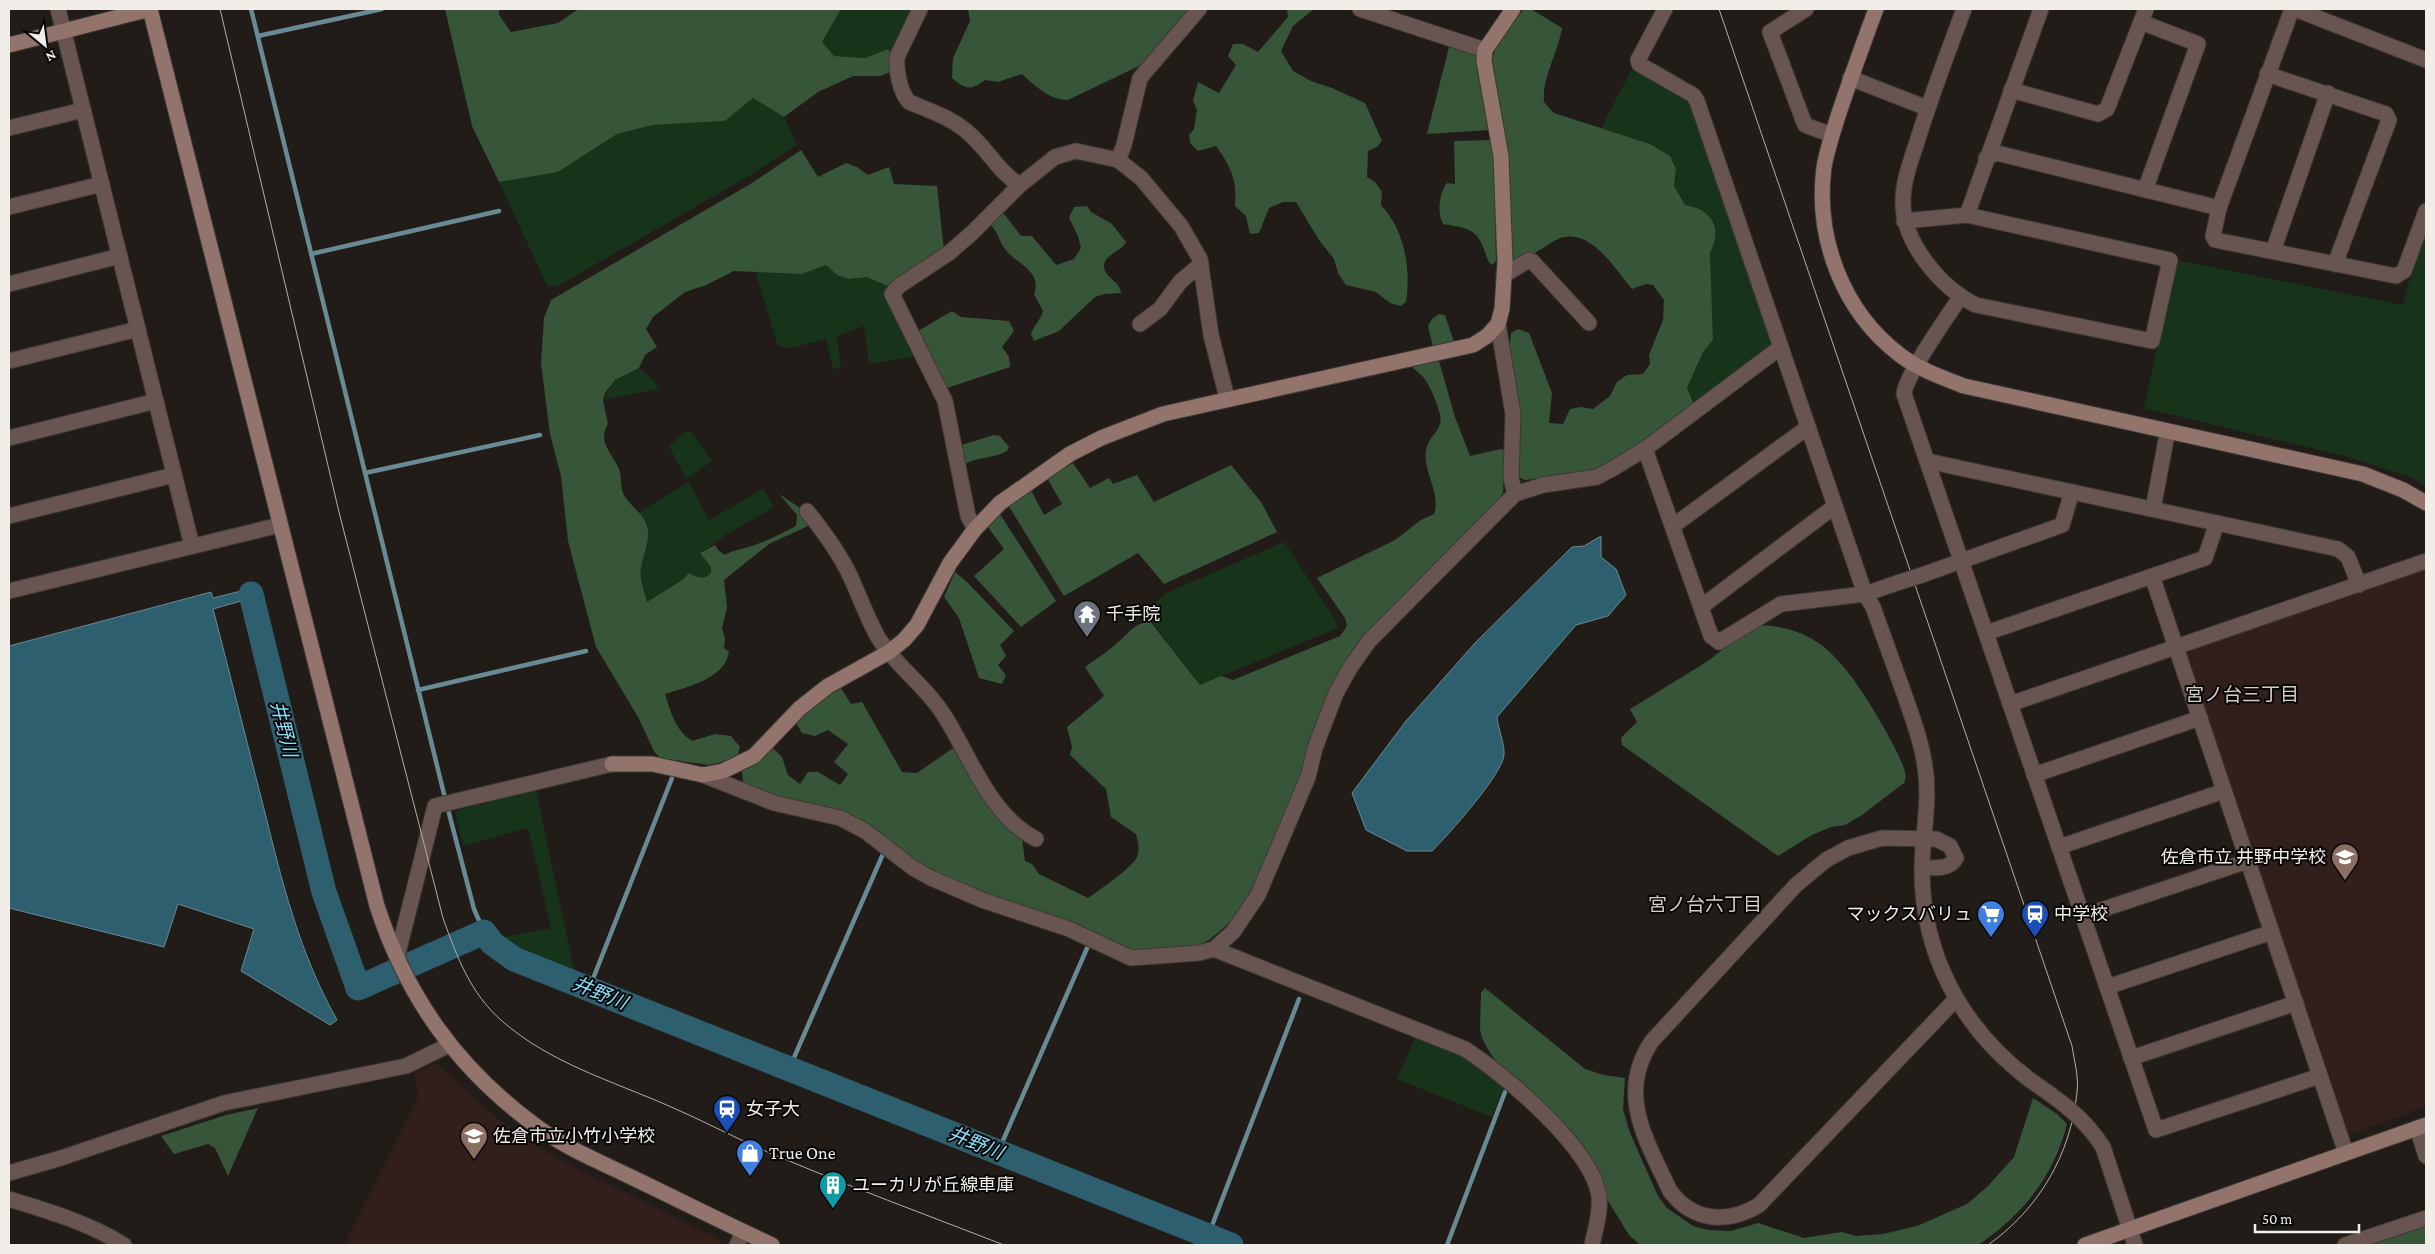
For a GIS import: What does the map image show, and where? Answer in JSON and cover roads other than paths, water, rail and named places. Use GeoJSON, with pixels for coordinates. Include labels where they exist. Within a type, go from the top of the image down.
{"type":"FeatureCollection","features":[{"type":"Feature","properties":{"kind":"street"},"geometry":{"type":"LineString","coordinates":[[58,9],[192,546]]}},
{"type":"Feature","properties":{"kind":"street"},"geometry":{"type":"LineString","coordinates":[[9,46],[150,9],[377,906],[396,957],[449,1045],[507,1102],[555,1139],[740,1238],[772,1245]]}},
{"type":"Feature","properties":{"kind":"street"},"geometry":{"type":"LineString","coordinates":[[920,9],[897,57],[896,65],[904,97],[909,102],[951,121],[965,130],[989,154],[1005,176],[1020,185]]}},
{"type":"Feature","properties":{"kind":"street"},"geometry":{"type":"LineString","coordinates":[[1118,160],[1124,145],[1140,78],[1199,9]]}},
{"type":"Feature","properties":{"kind":"street"},"geometry":{"type":"LineString","coordinates":[[1513,9],[1485,50],[1484,61],[1501,156],[1504,275],[1498,324],[1513,414],[1512,478],[1515,494]]}},
{"type":"Feature","properties":{"kind":"street"},"geometry":{"type":"LineString","coordinates":[[1665,9],[1638,60],[1638,64],[1693,95],[1697,101],[1865,594],[1873,607],[1921,742],[1928,814],[1923,839],[1923,899],[1927,925],[1937,960],[1956,999],[1988,1043],[2030,1080],[2082,1118],[2103,1147],[2135,1245]]}},
{"type":"Feature","properties":{"kind":"street"},"geometry":{"type":"LineString","coordinates":[[1806,9],[1770,32],[1805,125],[1832,135]]}},
{"type":"Feature","properties":{"kind":"street"},"geometry":{"type":"LineString","coordinates":[[1876,9],[1850,78],[1824,166],[1822,191],[1823,217],[1832,259],[1850,298],[1873,330],[1901,356],[1964,386],[2363,474],[2403,490],[2426,504]]}},
{"type":"Feature","properties":{"kind":"street"},"geometry":{"type":"LineString","coordinates":[[1904,221],[1967,215],[2170,260],[2152,341],[1976,305],[1960,296],[1929,264],[1918,249],[1904,221],[1902,200],[1905,182],[1927,108],[1964,9]]}},
{"type":"Feature","properties":{"kind":"street"},"geometry":{"type":"LineString","coordinates":[[1967,215],[2041,9]]}},
{"type":"Feature","properties":{"kind":"street"},"geometry":{"type":"LineString","coordinates":[[2426,60],[2294,9],[2267,74],[2219,208],[2213,236],[2215,240],[2396,276],[2404,271],[2426,210]]}},
{"type":"Feature","properties":{"kind":"street"},"geometry":{"type":"LineString","coordinates":[[1363,10],[1485,50]]}},
{"type":"Feature","properties":{"kind":"street"},"geometry":{"type":"LineString","coordinates":[[2011,90],[2098,114],[2107,109],[2144,15],[2198,44],[2145,190]]}},
{"type":"Feature","properties":{"kind":"street"},"geometry":{"type":"LineString","coordinates":[[2267,74],[2386,114],[2389,120],[2335,264]]}},
{"type":"Feature","properties":{"kind":"street"},"geometry":{"type":"LineString","coordinates":[[1850,78],[1927,108]]}},
{"type":"Feature","properties":{"kind":"street"},"geometry":{"type":"LineString","coordinates":[[2273,251],[2328,93]]}},
{"type":"Feature","properties":{"kind":"street"},"geometry":{"type":"LineString","coordinates":[[9,128],[84,110]]}},
{"type":"Feature","properties":{"kind":"street"},"geometry":{"type":"LineString","coordinates":[[1986,158],[1997,152],[2219,208]]}},
{"type":"Feature","properties":{"kind":"street"},"geometry":{"type":"LineString","coordinates":[[975,529],[968,516],[945,401],[892,294],[899,286],[926,270],[972,233],[1020,185],[1046,163],[1066,153],[1091,153],[1118,160],[1141,178],[1181,226],[1201,264],[1211,335],[1227,398]]}},
{"type":"Feature","properties":{"kind":"street"},"geometry":{"type":"LineString","coordinates":[[9,207],[102,184]]}},
{"type":"Feature","properties":{"kind":"street"},"geometry":{"type":"LineString","coordinates":[[9,284],[120,256]]}},
{"type":"Feature","properties":{"kind":"street"},"geometry":{"type":"LineString","coordinates":[[1504,275],[1529,260],[1532,261],[1589,323]]}},
{"type":"Feature","properties":{"kind":"street"},"geometry":{"type":"LineString","coordinates":[[1140,324],[1160,309],[1180,282],[1201,264]]}},
{"type":"Feature","properties":{"kind":"street"},"geometry":{"type":"LineString","coordinates":[[1960,296],[1917,365],[1905,387],[1904,394],[2156,1130],[2320,1076]]}},
{"type":"Feature","properties":{"kind":"street"},"geometry":{"type":"LineString","coordinates":[[704,775],[723,771],[754,756],[800,708],[828,686],[889,652],[904,640],[917,625],[950,563],[975,529],[1000,503],[1019,488],[1070,454],[1101,438],[1163,414],[1227,398],[1473,345],[1487,336],[1498,324]]}},
{"type":"Feature","properties":{"kind":"street"},"geometry":{"type":"LineString","coordinates":[[9,361],[138,329]]}},
{"type":"Feature","properties":{"kind":"street"},"geometry":{"type":"LineString","coordinates":[[396,957],[435,806],[612,764],[652,764],[704,775],[774,803],[840,818],[865,831],[913,868],[931,878],[982,900],[1068,929],[1132,958],[1199,954],[1214,949],[1233,932],[1258,895],[1308,777],[1323,723],[1350,668],[1369,641],[1515,494],[1543,485],[1597,477],[1645,449],[1781,347]]}},
{"type":"Feature","properties":{"kind":"street"},"geometry":{"type":"LineString","coordinates":[[9,438],[156,401]]}},
{"type":"Feature","properties":{"kind":"street"},"geometry":{"type":"LineString","coordinates":[[1672,526],[1808,427]]}},
{"type":"Feature","properties":{"kind":"street"},"geometry":{"type":"LineString","coordinates":[[2152,510],[2166,440]]}},
{"type":"Feature","properties":{"kind":"street"},"geometry":{"type":"LineString","coordinates":[[1645,449],[1711,636],[1719,642],[1781,604],[1865,594],[2062,525],[2072,492]]}},
{"type":"Feature","properties":{"kind":"street"},"geometry":{"type":"LineString","coordinates":[[1927,461],[2338,549],[2348,557],[2359,585]]}},
{"type":"Feature","properties":{"kind":"street"},"geometry":{"type":"LineString","coordinates":[[9,516],[174,475]]}},
{"type":"Feature","properties":{"kind":"street"},"geometry":{"type":"LineString","coordinates":[[1701,607],[1835,506]]}},
{"type":"Feature","properties":{"kind":"street"},"geometry":{"type":"LineString","coordinates":[[807,511],[831,543],[851,579],[873,627],[889,652],[946,717],[970,762],[1002,810],[1014,825],[1036,840]]}},
{"type":"Feature","properties":{"kind":"street"},"geometry":{"type":"LineString","coordinates":[[1986,633],[2205,558],[2217,523]]}},
{"type":"Feature","properties":{"kind":"street"},"geometry":{"type":"LineString","coordinates":[[9,591],[280,525]]}},
{"type":"Feature","properties":{"kind":"street"},"geometry":{"type":"LineString","coordinates":[[2010,704],[2426,561]]}},
{"type":"Feature","properties":{"kind":"street"},"geometry":{"type":"LineString","coordinates":[[2152,576],[2346,1153]]}},
{"type":"Feature","properties":{"kind":"street"},"geometry":{"type":"LineString","coordinates":[[2034,775],[2200,718]]}},
{"type":"Feature","properties":{"kind":"street"},"geometry":{"type":"LineString","coordinates":[[2059,847],[2224,791]]}},
{"type":"Feature","properties":{"kind":"street"},"geometry":{"type":"LineString","coordinates":[[1922,867],[1945,866],[1954,862],[1956,858],[1950,846],[1945,842],[1923,839],[1882,838],[1848,848],[1819,865],[1796,885],[1652,1041],[1643,1057],[1638,1073],[1635,1107],[1642,1128],[1675,1199],[1693,1212],[1717,1218],[1739,1215],[1759,1205],[1956,999]]}},
{"type":"Feature","properties":{"kind":"street"},"geometry":{"type":"LineString","coordinates":[[2083,916],[2248,861]]}},
{"type":"Feature","properties":{"kind":"street"},"geometry":{"type":"LineString","coordinates":[[2107,988],[2272,932]]}},
{"type":"Feature","properties":{"kind":"street"},"geometry":{"type":"LineString","coordinates":[[1214,949],[1466,1049],[1486,1062],[1541,1110],[1584,1162],[1595,1181],[1599,1196],[1599,1211],[1592,1245]]}},
{"type":"Feature","properties":{"kind":"street"},"geometry":{"type":"LineString","coordinates":[[2131,1058],[2296,1003]]}},
{"type":"Feature","properties":{"kind":"street"},"geometry":{"type":"LineString","coordinates":[[9,1173],[61,1158],[224,1103],[406,1066],[449,1045]]}},
{"type":"Feature","properties":{"kind":"street"},"geometry":{"type":"LineString","coordinates":[[2086,1245],[2421,1127],[2426,1156]]}},
{"type":"Feature","properties":{"kind":"street"},"geometry":{"type":"LineString","coordinates":[[9,1199],[63,1216],[110,1236],[124,1245]]}},
{"type":"Feature","properties":{"kind":"street"},"geometry":{"type":"LineString","coordinates":[[2345,1245],[2426,1218]]}},
{"type":"Feature","properties":{"kind":"water"},"geometry":{"type":"Polygon","coordinates":[[[1601,536],[1601,557],[1616,569],[1626,595],[1608,616],[1576,625],[1497,717],[1504,755],[1501,764],[1485,790],[1432,851],[1407,851],[1366,830],[1352,793],[1406,721],[1475,643],[1572,547],[1584,546],[1601,536]]]}},
{"type":"Feature","properties":{"kind":"water"},"geometry":{"type":"Polygon","coordinates":[[[245,590],[248,599],[213,609],[292,915],[323,994],[337,1020],[330,1025],[241,971],[254,929],[178,904],[164,947],[9,908],[9,646],[211,592],[213,598],[245,590]]]}},
{"type":"Feature","properties":{"kind":"waterway"},"geometry":{"type":"LineString","coordinates":[[251,9],[444,794],[474,909],[484,932]]}},
{"type":"Feature","properties":{"kind":"waterway"},"geometry":{"type":"LineString","coordinates":[[258,36],[382,9]]}},
{"type":"Feature","properties":{"kind":"waterway"},"geometry":{"type":"LineString","coordinates":[[311,254],[499,211]]}},
{"type":"Feature","properties":{"kind":"waterway"},"geometry":{"type":"LineString","coordinates":[[365,473],[540,435]]}},
{"type":"Feature","properties":{"kind":"waterway"},"geometry":{"type":"LineString","coordinates":[[241,597],[251,594]]}},
{"type":"Feature","properties":{"kind":"waterway","name":"井野川"},"geometry":{"type":"LineString","coordinates":[[251,594],[324,892],[358,988],[484,932],[492,943],[514,959],[1231,1245]]}},
{"type":"Feature","properties":{"kind":"waterway"},"geometry":{"type":"LineString","coordinates":[[418,690],[586,651]]}},
{"type":"Feature","properties":{"kind":"waterway"},"geometry":{"type":"LineString","coordinates":[[589,989],[672,778]]}},
{"type":"Feature","properties":{"kind":"waterway"},"geometry":{"type":"LineString","coordinates":[[789,1069],[883,854]]}},
{"type":"Feature","properties":{"kind":"waterway"},"geometry":{"type":"LineString","coordinates":[[998,1152],[1088,946]]}},
{"type":"Feature","properties":{"kind":"waterway"},"geometry":{"type":"LineString","coordinates":[[1208,1236],[1299,999]]}},
{"type":"Feature","properties":{"kind":"waterway"},"geometry":{"type":"LineString","coordinates":[[1447,1245],[1505,1092]]}},
{"type":"Feature","properties":{"kind":"tram line"},"geometry":{"type":"LineString","coordinates":[[220,9],[339,512],[443,918],[459,960],[481,999],[502,1021],[521,1036],[582,1070],[682,1112],[772,1154],[1004,1245]]}},
{"type":"Feature","properties":{"kind":"tram line"},"geometry":{"type":"LineString","coordinates":[[1719,9],[2072,1046],[2077,1075],[2077,1092],[2074,1115],[2060,1158],[2037,1197],[2023,1215],[1988,1245]]}},
{"type":"Feature","properties":{"kind":"place","name":"千手院"},"geometry":{"type":"Point","coordinates":[1087,638]}},
{"type":"Feature","properties":{"kind":"place","name":"佐倉市立 井野中学校"},"geometry":{"type":"Point","coordinates":[2345,881]}},
{"type":"Feature","properties":{"kind":"place","name":"マックスバリュ"},"geometry":{"type":"Point","coordinates":[1991,938]}},
{"type":"Feature","properties":{"kind":"place","name":"中学校"},"geometry":{"type":"Point","coordinates":[2035,938]}},
{"type":"Feature","properties":{"kind":"place","name":"女子大"},"geometry":{"type":"Point","coordinates":[727,1133]}},
{"type":"Feature","properties":{"kind":"place","name":"佐倉市立小竹小学校"},"geometry":{"type":"Point","coordinates":[474,1160]}},
{"type":"Feature","properties":{"kind":"place","name":"True One"},"geometry":{"type":"Point","coordinates":[750,1177]}},
{"type":"Feature","properties":{"kind":"place","name":"ユーカリが丘線車庫"},"geometry":{"type":"Point","coordinates":[833,1209]}},
{"type":"Feature","properties":{"kind":"district","name":"宮ノ台三丁目"},"geometry":{"type":"Point","coordinates":[2242,694]}},
{"type":"Feature","properties":{"kind":"district","name":"宮ノ台六丁目"},"geometry":{"type":"Point","coordinates":[1705,904]}}]}
